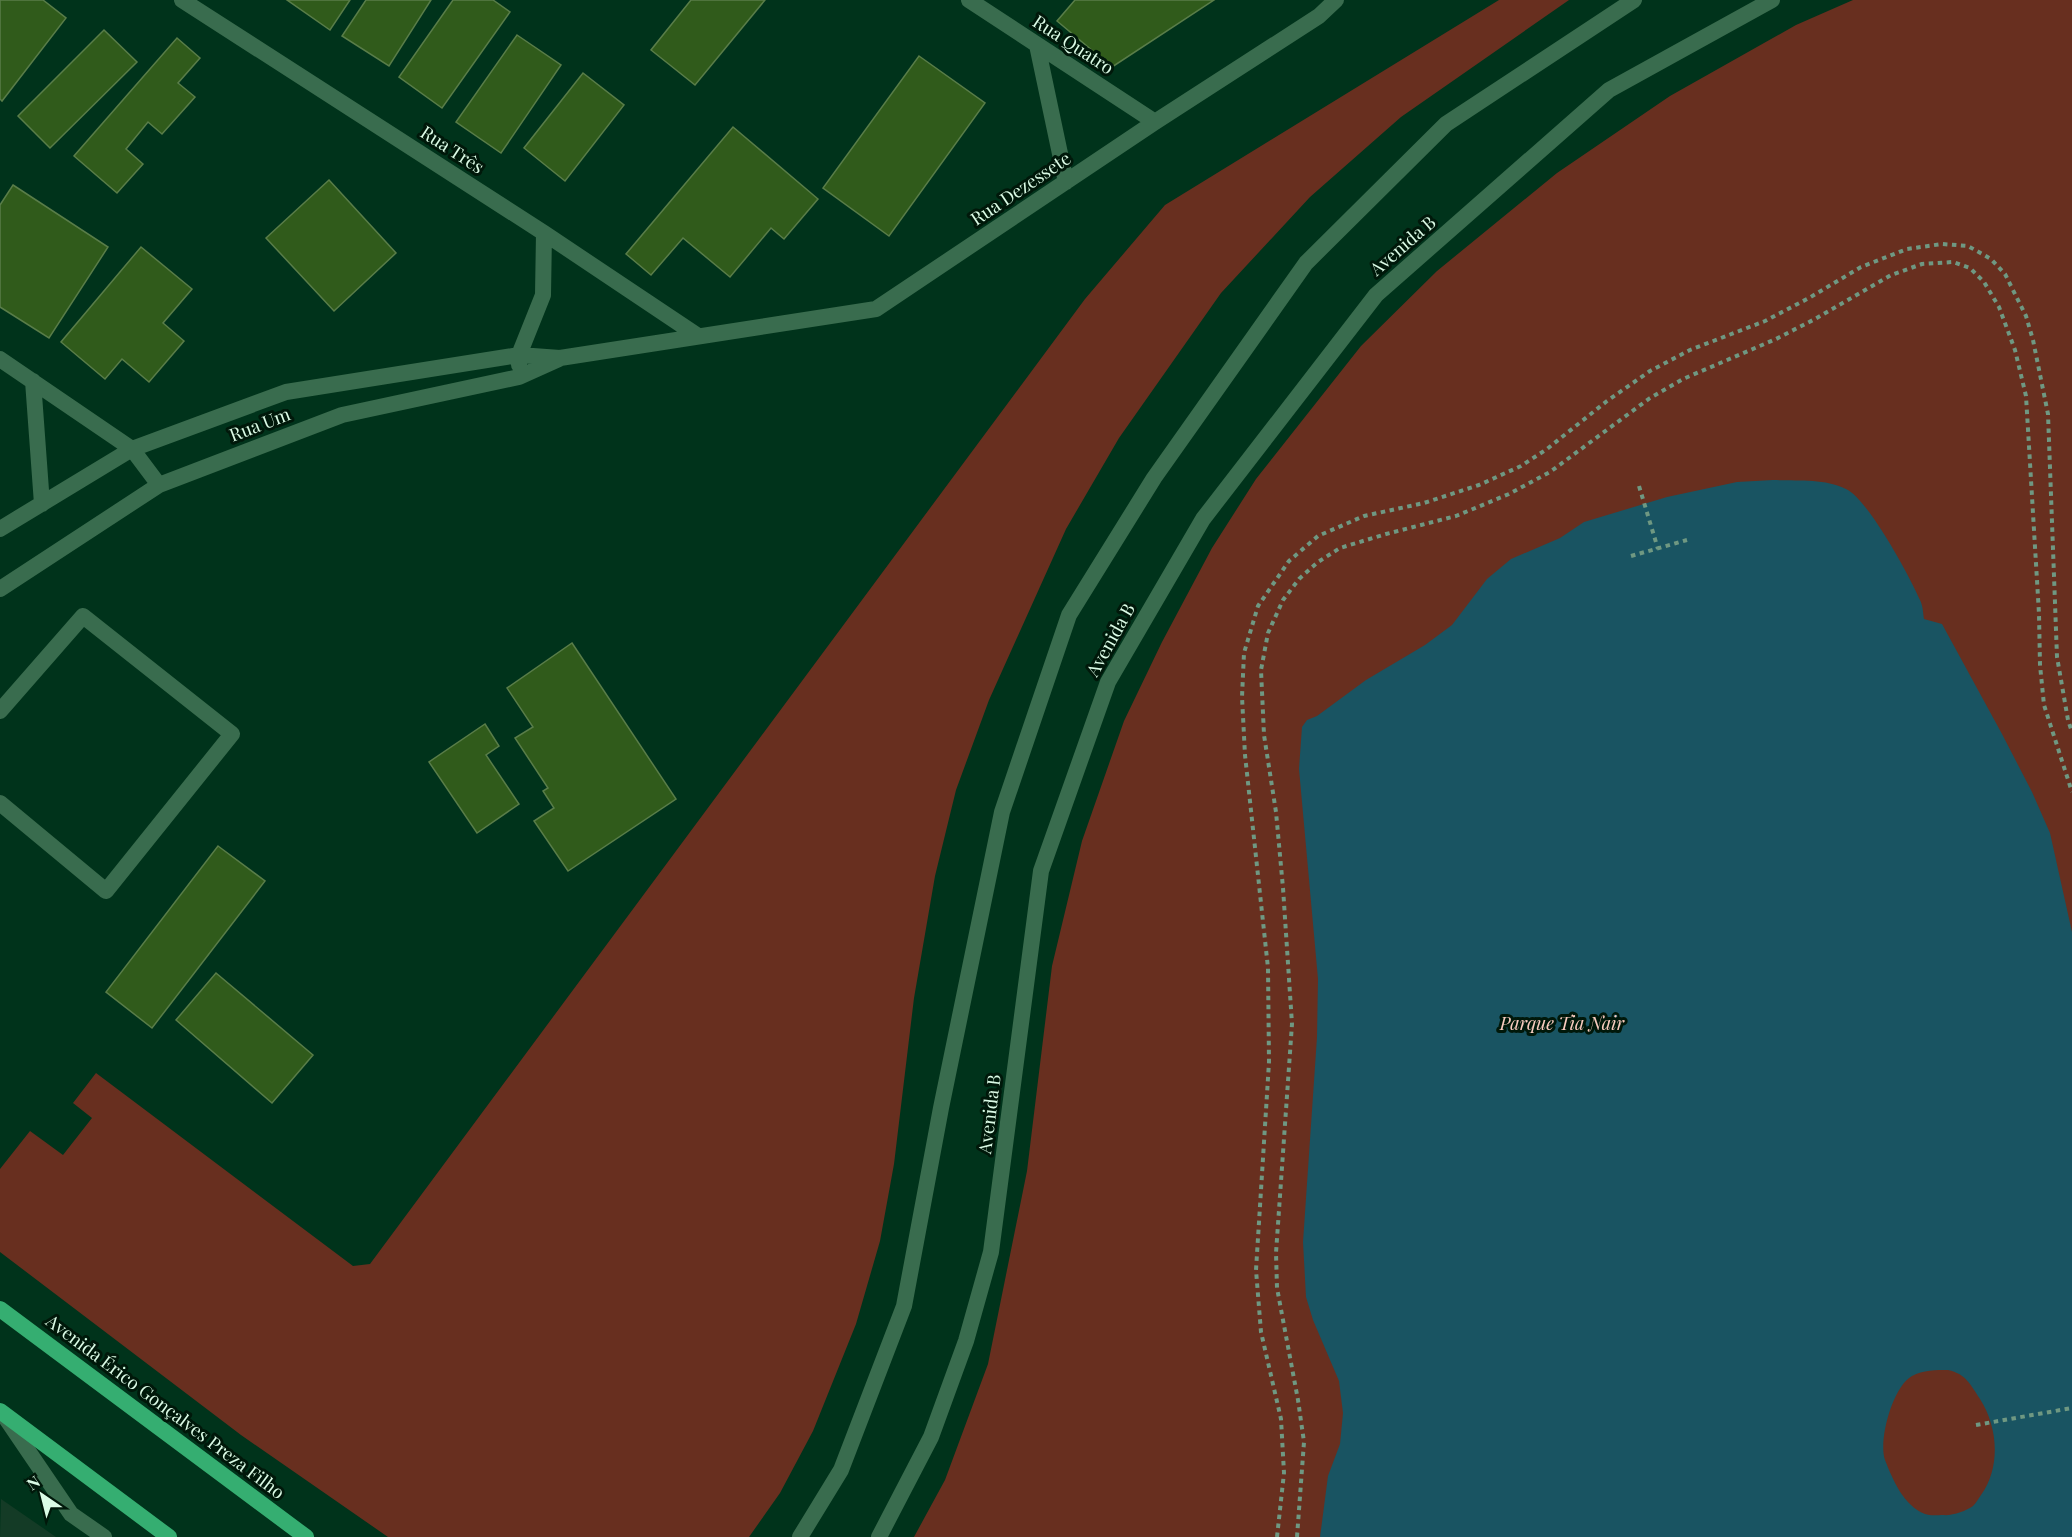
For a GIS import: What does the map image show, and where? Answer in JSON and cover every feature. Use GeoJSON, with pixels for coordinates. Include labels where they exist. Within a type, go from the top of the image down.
{"type":"FeatureCollection","features":[{"type":"Feature","properties":{"kind":"main road","name":"Avenida Érico Gonçalves Preza Filho"},"geometry":{"type":"LineString","coordinates":[[0,1308],[306,1537]]}},
{"type":"Feature","properties":{"kind":"main road"},"geometry":{"type":"LineString","coordinates":[[0,1411],[169,1537]]}},
{"type":"Feature","properties":{"kind":"street","name":"Rua Três"},"geometry":{"type":"LineString","coordinates":[[182,0],[544,232],[698,336]]}},
{"type":"Feature","properties":{"kind":"street","name":"Rua Quatro"},"geometry":{"type":"LineString","coordinates":[[969,0],[1155,122]]}},
{"type":"Feature","properties":{"kind":"street","name":"Rua Dezessete"},"geometry":{"type":"LineString","coordinates":[[698,336],[876,309],[1155,122],[1319,16],[1336,0]]}},
{"type":"Feature","properties":{"kind":"street"},"geometry":{"type":"LineString","coordinates":[[800,1537],[841,1470],[904,1306],[1002,812],[1070,615],[1154,478],[1306,263],[1446,124],[1634,0]]}},
{"type":"Feature","properties":{"kind":"street","name":"Avenida B"},"geometry":{"type":"LineString","coordinates":[[879,1537],[931,1437],[966,1341],[992,1252],[1041,871],[1108,682],[1203,519],[1376,295],[1610,90],[1772,0]]}},
{"type":"Feature","properties":{"kind":"street"},"geometry":{"type":"LineString","coordinates":[[1037,45],[1066,182]]}},
{"type":"Feature","properties":{"kind":"street"},"geometry":{"type":"LineString","coordinates":[[519,377],[519,355],[543,295],[544,232]]}},
{"type":"Feature","properties":{"kind":"street","name":"Rua Um"},"geometry":{"type":"LineString","coordinates":[[0,530],[132,449],[286,392],[519,355],[560,358],[698,336]]}},
{"type":"Feature","properties":{"kind":"street","name":"Rua Um"},"geometry":{"type":"LineString","coordinates":[[0,589],[159,485],[342,415],[519,377],[560,358]]}},
{"type":"Feature","properties":{"kind":"street"},"geometry":{"type":"LineString","coordinates":[[0,359],[132,449],[159,485]]}},
{"type":"Feature","properties":{"kind":"street"},"geometry":{"type":"LineString","coordinates":[[33,381],[42,504]]}},
{"type":"Feature","properties":{"kind":"street"},"geometry":{"type":"LineString","coordinates":[[0,711],[83,616],[232,734],[106,891],[0,803]]}},
{"type":"Feature","properties":{"kind":"street"},"geometry":{"type":"LineString","coordinates":[[0,1411],[71,1514],[104,1537]]}},
{"type":"Feature","properties":{"kind":"path"},"geometry":{"type":"LineString","coordinates":[[1277,1537],[1284,1473],[1281,1419],[1261,1332],[1256,1270],[1269,1062],[1269,968],[1245,755],[1242,697],[1244,652],[1258,606],[1289,561],[1318,536],[1355,520],[1424,503],[1479,485],[1521,466],[1650,371],[1690,350],[1765,321],[1861,267],[1907,249],[1942,244],[1968,246],[1991,259],[2005,274],[2026,315],[2033,340],[2048,414],[2057,657],[2072,732]]}},
{"type":"Feature","properties":{"kind":"path"},"geometry":{"type":"LineString","coordinates":[[1297,1537],[1304,1443],[1277,1288],[1276,1253],[1292,1024],[1283,888],[1276,812],[1264,735],[1261,670],[1268,633],[1283,600],[1299,579],[1318,562],[1340,548],[1456,516],[1509,494],[1550,471],[1650,398],[1683,379],[1776,339],[1891,275],[1922,264],[1953,262],[1971,268],[1984,282],[1999,307],[2015,350],[2026,396],[2044,705],[2072,792]]}},
{"type":"Feature","properties":{"kind":"path"},"geometry":{"type":"LineString","coordinates":[[1639,486],[1658,549]]}},
{"type":"Feature","properties":{"kind":"path"},"geometry":{"type":"LineString","coordinates":[[1631,556],[1688,540]]}},
{"type":"Feature","properties":{"kind":"path"},"geometry":{"type":"LineString","coordinates":[[1976,1425],[2072,1408]]}},
{"type":"Feature","properties":{"kind":"shaded area"},"geometry":{"type":"Polygon","coordinates":[[[1,1499],[56,1537],[0,1537],[1,1499]]]}},
{"type":"Feature","properties":{"kind":"green space"},"geometry":{"type":"Polygon","coordinates":[[[1499,0],[1569,0],[1401,117],[1310,197],[1221,293],[1119,438],[1066,529],[989,700],[956,790],[935,876],[914,998],[894,1164],[880,1241],[856,1324],[813,1431],[780,1493],[749,1537],[388,1537],[241,1435],[0,1252],[0,1169],[30,1131],[63,1155],[92,1118],[73,1103],[96,1073],[353,1266],[370,1264],[1085,299],[1165,205],[1499,0]]]}},
{"type":"Feature","properties":{"kind":"green space","name":"Parque Tia Nair"},"geometry":{"type":"Polygon","coordinates":[[[1853,0],[2072,0],[2072,1537],[914,1537],[945,1480],[988,1364],[1027,1171],[1052,966],[1082,841],[1124,721],[1162,642],[1212,548],[1256,479],[1361,346],[1437,271],[1557,173],[1670,96],[1796,25],[1853,0]]]}},
{"type":"Feature","properties":{"kind":"water"},"geometry":{"type":"Polygon","coordinates":[[[1801,480],[1829,483],[1846,489],[1865,507],[1898,557],[1915,589],[1921,602],[1924,619],[1942,624],[2032,792],[2050,833],[2072,932],[2072,1537],[1320,1537],[1328,1476],[1340,1444],[1343,1413],[1339,1381],[1313,1320],[1306,1297],[1303,1242],[1317,1037],[1318,979],[1299,769],[1302,727],[1307,720],[1317,716],[1366,680],[1425,645],[1452,625],[1487,579],[1511,559],[1560,538],[1584,522],[1667,497],[1737,482],[1801,480]],[[1948,1370],[1921,1373],[1905,1382],[1893,1402],[1885,1427],[1883,1451],[1892,1476],[1911,1505],[1927,1515],[1951,1515],[1973,1506],[1987,1484],[1994,1460],[1994,1434],[1986,1410],[1967,1380],[1948,1370]]]}},
{"type":"Feature","properties":{"kind":"building"},"geometry":{"type":"Polygon","coordinates":[[[0,0],[43,0],[66,18],[2,101],[0,99],[0,0]]]}},
{"type":"Feature","properties":{"kind":"building"},"geometry":{"type":"Polygon","coordinates":[[[287,0],[350,0],[330,30],[287,0]]]}},
{"type":"Feature","properties":{"kind":"building"},"geometry":{"type":"Polygon","coordinates":[[[366,0],[431,0],[389,66],[342,36],[366,0]]]}},
{"type":"Feature","properties":{"kind":"building"},"geometry":{"type":"Polygon","coordinates":[[[453,0],[493,0],[510,12],[442,108],[399,77],[453,0]]]}},
{"type":"Feature","properties":{"kind":"building"},"geometry":{"type":"Polygon","coordinates":[[[691,0],[765,0],[695,85],[651,50],[691,0]]]}},
{"type":"Feature","properties":{"kind":"building"},"geometry":{"type":"Polygon","coordinates":[[[1075,0],[1214,0],[1112,67],[1057,21],[1075,0]]]}},
{"type":"Feature","properties":{"kind":"building"},"geometry":{"type":"Polygon","coordinates":[[[104,30],[137,62],[50,148],[18,116],[104,30]]]}},
{"type":"Feature","properties":{"kind":"building"},"geometry":{"type":"Polygon","coordinates":[[[517,35],[561,65],[501,153],[456,122],[517,35]]]}},
{"type":"Feature","properties":{"kind":"building"},"geometry":{"type":"Polygon","coordinates":[[[177,38],[200,58],[178,83],[195,97],[162,134],[148,122],[126,149],[143,164],[117,193],[74,156],[177,38]]]}},
{"type":"Feature","properties":{"kind":"building"},"geometry":{"type":"Polygon","coordinates":[[[919,56],[985,103],[889,236],[823,188],[919,56]]]}},
{"type":"Feature","properties":{"kind":"building"},"geometry":{"type":"Polygon","coordinates":[[[583,73],[624,105],[565,181],[524,148],[583,73]]]}},
{"type":"Feature","properties":{"kind":"building"},"geometry":{"type":"Polygon","coordinates":[[[733,127],[818,199],[784,239],[771,228],[730,277],[683,238],[651,275],[626,254],[733,127]]]}},
{"type":"Feature","properties":{"kind":"building"},"geometry":{"type":"Polygon","coordinates":[[[329,180],[396,253],[334,311],[266,238],[329,180]]]}},
{"type":"Feature","properties":{"kind":"building"},"geometry":{"type":"Polygon","coordinates":[[[13,185],[108,247],[49,338],[0,307],[0,205],[13,185]]]}},
{"type":"Feature","properties":{"kind":"building"},"geometry":{"type":"Polygon","coordinates":[[[141,247],[192,289],[163,323],[184,341],[149,382],[122,359],[105,379],[61,342],[141,247]]]}},
{"type":"Feature","properties":{"kind":"building"},"geometry":{"type":"Polygon","coordinates":[[[572,643],[676,799],[568,871],[534,821],[554,808],[543,791],[548,788],[515,738],[533,727],[507,688],[572,643]]]}},
{"type":"Feature","properties":{"kind":"building"},"geometry":{"type":"Polygon","coordinates":[[[485,724],[499,746],[486,755],[519,804],[477,833],[429,762],[485,724]]]}},
{"type":"Feature","properties":{"kind":"building"},"geometry":{"type":"Polygon","coordinates":[[[218,846],[265,881],[152,1028],[106,992],[218,846]]]}},
{"type":"Feature","properties":{"kind":"building"},"geometry":{"type":"Polygon","coordinates":[[[216,973],[313,1055],[272,1103],[176,1020],[216,973]]]}}]}
